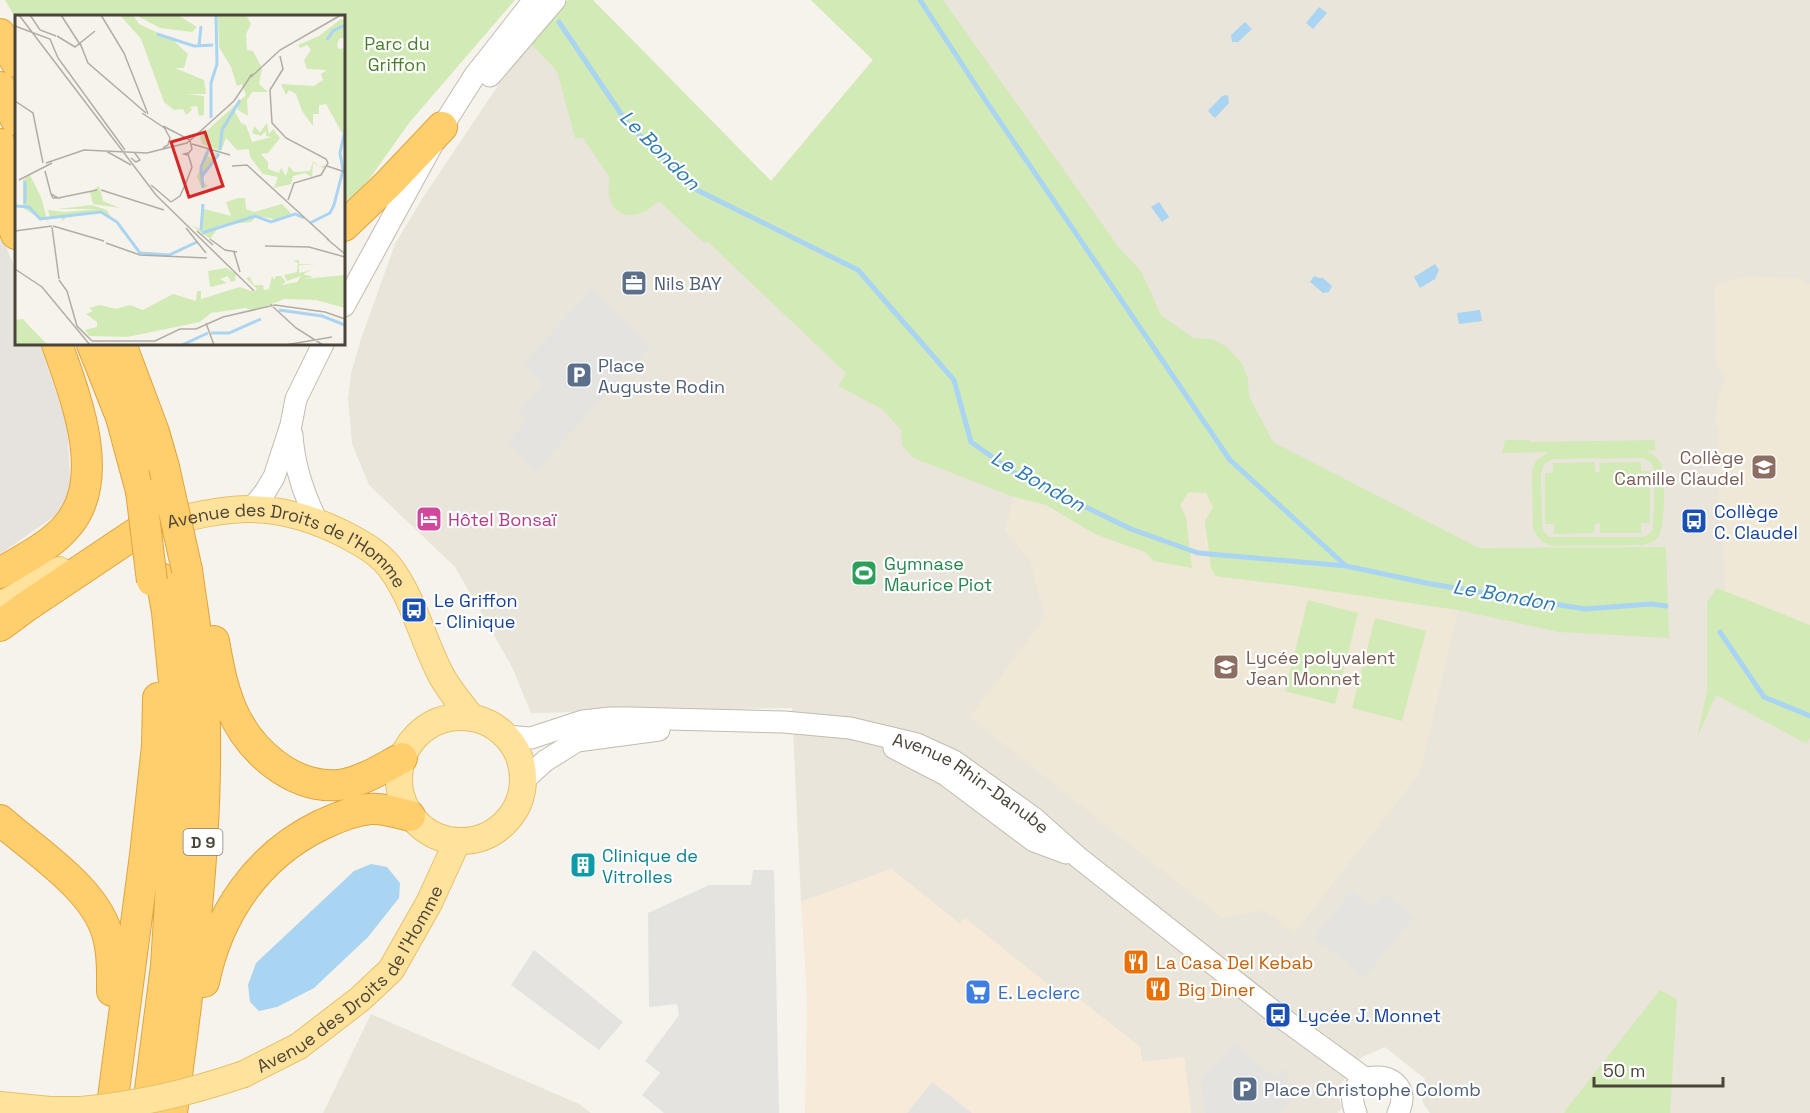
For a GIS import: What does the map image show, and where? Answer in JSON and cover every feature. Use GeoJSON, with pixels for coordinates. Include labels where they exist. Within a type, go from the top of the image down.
{"type":"FeatureCollection","features":[{"type":"Feature","properties":{"kind":"highway"},"geometry":{"type":"LineString","coordinates":[[0,34],[15,61]]}},
{"type":"Feature","properties":{"kind":"highway"},"geometry":{"type":"LineString","coordinates":[[0,87],[15,118]]}},
{"type":"Feature","properties":{"kind":"highway"},"geometry":{"type":"LineString","coordinates":[[345,225],[442,127]]}},
{"type":"Feature","properties":{"kind":"highway"},"geometry":{"type":"LineString","coordinates":[[0,144],[15,176]]}},
{"type":"Feature","properties":{"kind":"highway"},"geometry":{"type":"LineString","coordinates":[[0,193],[15,231]]}},
{"type":"Feature","properties":{"kind":"highway"},"geometry":{"type":"LineString","coordinates":[[0,573],[48,544],[67,527],[79,511],[85,495],[88,473],[86,443],[78,407],[57,345]]}},
{"type":"Feature","properties":{"kind":"highway","name":"D 9"},"geometry":{"type":"LineString","coordinates":[[92,345],[121,417],[155,474]]}},
{"type":"Feature","properties":{"kind":"highway","name":"D 9"},"geometry":{"type":"LineString","coordinates":[[121,345],[154,432],[156,549],[175,574],[198,648],[205,725],[204,827],[200,885],[172,1113]]}},
{"type":"Feature","properties":{"kind":"highway"},"geometry":{"type":"LineString","coordinates":[[133,345],[148,378],[155,474],[175,574],[237,722],[267,759],[282,770],[302,779],[325,784],[356,781],[402,758]]}},
{"type":"Feature","properties":{"kind":"highway"},"geometry":{"type":"LineString","coordinates":[[0,626],[136,533]]}},
{"type":"Feature","properties":{"kind":"highway","name":"D 9"},"geometry":{"type":"LineString","coordinates":[[111,1113],[157,746],[158,684],[175,574]]}},
{"type":"Feature","properties":{"kind":"highway","name":"D 9"},"geometry":{"type":"LineString","coordinates":[[147,1113],[166,966],[178,772],[177,713],[167,612],[175,574]]}},
{"type":"Feature","properties":{"kind":"highway"},"geometry":{"type":"LineString","coordinates":[[186,1113],[206,970],[213,945],[244,887],[277,853],[315,828],[339,817],[370,809],[410,816]]}},
{"type":"Feature","properties":{"kind":"highway"},"geometry":{"type":"LineString","coordinates":[[0,820],[73,883],[101,920],[109,939],[112,968],[93,1111]]}},
{"type":"Feature","properties":{"kind":"main road","name":"Avenue des Droits de l'Homme"},"geometry":{"type":"LineString","coordinates":[[0,606],[52,573],[157,524],[199,514],[252,508],[283,511],[318,521],[368,547],[384,560],[406,593],[445,682],[472,717]]}},
{"type":"Feature","properties":{"kind":"main road"},"geometry":{"type":"LineString","coordinates":[[455,717],[472,717],[490,724],[506,736],[516,749],[522,764],[524,780],[520,800],[510,818],[496,831],[478,840],[457,842],[437,838],[422,829],[410,816],[401,798],[398,778],[402,758],[410,742],[423,730],[438,721],[455,717]]}},
{"type":"Feature","properties":{"kind":"main road","name":"Avenue des Droits de l'Homme"},"geometry":{"type":"LineString","coordinates":[[0,1105],[93,1111],[158,1099],[196,1090],[244,1074],[299,1046],[360,999],[391,970],[429,903],[457,842]]}},
{"type":"Feature","properties":{"kind":"street"},"geometry":{"type":"LineString","coordinates":[[345,304],[442,127],[532,11],[555,0]]}},
{"type":"Feature","properties":{"kind":"street"},"geometry":{"type":"LineString","coordinates":[[252,508],[274,477],[291,425],[296,399],[323,345]]}},
{"type":"Feature","properties":{"kind":"street"},"geometry":{"type":"LineString","coordinates":[[291,425],[299,477],[308,503],[318,521]]}},
{"type":"Feature","properties":{"kind":"street","name":"Avenue Rhin-Danube"},"geometry":{"type":"LineString","coordinates":[[506,736],[531,738],[583,721],[610,718],[784,722],[850,728],[946,775],[1034,841],[1079,858],[1278,1015],[1366,1079]]}},
{"type":"Feature","properties":{"kind":"street","name":"Avenue Rhin-Danube"},"geometry":{"type":"LineString","coordinates":[[524,780],[545,761],[578,741],[735,722]]}},
{"type":"Feature","properties":{"kind":"street"},"geometry":{"type":"LineString","coordinates":[[1356,1113],[1353,1097],[1355,1090],[1366,1079],[1379,1076],[1386,1078],[1398,1088],[1399,1104],[1413,1113]]}},
{"type":"Feature","properties":{"kind":"shaded area"},"geometry":{"type":"Polygon","coordinates":[[[568,0],[593,0],[771,181],[873,60],[811,0],[1810,0],[1810,1113],[1430,1113],[1421,1095],[1425,1079],[1385,1047],[1362,1057],[1336,1090],[1342,1108],[1338,1113],[1191,1113],[1184,1058],[1142,1062],[1140,1047],[1075,996],[1070,1003],[966,919],[961,925],[891,869],[801,902],[792,708],[531,713],[512,667],[455,567],[369,485],[352,444],[348,398],[351,374],[361,339],[395,244],[424,196],[505,75],[568,0]]]}},
{"type":"Feature","properties":{"kind":"shaded area"},"geometry":{"type":"Polygon","coordinates":[[[0,231],[15,268],[15,345],[40,345],[67,424],[71,493],[62,511],[0,554],[0,231]]]}},
{"type":"Feature","properties":{"kind":"shaded area","name":"Collège Camille Claudel"},"geometry":{"type":"Polygon","coordinates":[[[1744,276],[1804,279],[1806,285],[1810,284],[1810,625],[1725,591],[1722,507],[1719,507],[1718,427],[1715,426],[1718,399],[1726,374],[1716,366],[1715,287],[1744,276]]]}},
{"type":"Feature","properties":{"kind":"shaded area","name":"Place Auguste Rodin"},"geometry":{"type":"Polygon","coordinates":[[[592,290],[651,345],[535,472],[507,442],[526,422],[518,411],[543,385],[522,364],[592,290]]]}},
{"type":"Feature","properties":{"kind":"shaded area","name":"Lycée polyvalent Jean Monnet"},"geometry":{"type":"Polygon","coordinates":[[[1189,492],[1206,493],[1213,507],[1215,576],[1458,610],[1420,773],[1294,933],[1267,912],[1258,911],[1222,918],[970,717],[1045,618],[1030,561],[1005,530],[1014,497],[1046,505],[1095,534],[1145,552],[1154,561],[1191,568],[1186,517],[1180,505],[1189,492]]]}},
{"type":"Feature","properties":{"kind":"shaded area"},"geometry":{"type":"Polygon","coordinates":[[[891,869],[960,924],[965,918],[1070,1002],[1075,996],[1140,1047],[1142,1062],[1184,1057],[1191,1113],[805,1113],[807,998],[801,902],[891,869]]]}},
{"type":"Feature","properties":{"kind":"shaded area"},"geometry":{"type":"Polygon","coordinates":[[[753,870],[774,870],[779,1113],[664,1113],[642,1095],[660,1073],[645,1061],[679,1015],[677,1004],[649,1007],[648,913],[709,885],[751,885],[753,870]]]}},
{"type":"Feature","properties":{"kind":"shaded area"},"geometry":{"type":"Polygon","coordinates":[[[1352,891],[1372,907],[1384,893],[1414,917],[1365,977],[1314,938],[1352,891]]]}},
{"type":"Feature","properties":{"kind":"shaded area"},"geometry":{"type":"Polygon","coordinates":[[[534,950],[623,1022],[599,1050],[511,985],[534,950]]]}},
{"type":"Feature","properties":{"kind":"shaded area"},"geometry":{"type":"Polygon","coordinates":[[[371,1014],[579,1104],[591,1113],[323,1113],[371,1014]]]}},
{"type":"Feature","properties":{"kind":"shaded area","name":"Place Christophe Colomb"},"geometry":{"type":"Polygon","coordinates":[[[1236,1044],[1272,1076],[1286,1069],[1291,1101],[1279,1113],[1205,1113],[1201,1077],[1236,1044]]]}},
{"type":"Feature","properties":{"kind":"shaded area"},"geometry":{"type":"Polygon","coordinates":[[[932,1082],[972,1113],[907,1113],[932,1082]]]}},
{"type":"Feature","properties":{"kind":"green space","name":"Parc du Griffon"},"geometry":{"type":"Polygon","coordinates":[[[5,0],[515,0],[409,123],[370,178],[345,205],[345,15],[15,15],[15,17],[5,0]]]}},
{"type":"Feature","properties":{"kind":"green space"},"geometry":{"type":"Polygon","coordinates":[[[568,0],[593,0],[771,181],[873,60],[811,0],[943,0],[1120,249],[1141,271],[1161,315],[1193,338],[1212,339],[1227,347],[1241,362],[1248,378],[1249,396],[1273,442],[1479,548],[1666,547],[1669,638],[1559,632],[1458,610],[1215,576],[1211,568],[1205,521],[1213,507],[1206,493],[1189,492],[1180,505],[1186,517],[1192,568],[1154,561],[1145,552],[1095,534],[1046,505],[1014,497],[913,458],[902,445],[901,430],[882,409],[838,386],[846,373],[707,241],[704,243],[659,201],[647,210],[634,215],[626,215],[614,208],[609,195],[610,178],[583,138],[575,138],[557,71],[530,43],[568,0]]]}},
{"type":"Feature","properties":{"kind":"green space"},"geometry":{"type":"Polygon","coordinates":[[[1505,440],[1530,440],[1530,442],[1655,440],[1655,450],[1645,451],[1657,458],[1662,467],[1664,511],[1659,536],[1654,541],[1643,545],[1553,546],[1543,542],[1533,528],[1532,470],[1535,462],[1548,452],[1502,453],[1505,440]],[[1641,458],[1553,459],[1545,463],[1541,472],[1543,531],[1549,537],[1642,537],[1648,535],[1653,530],[1655,472],[1650,462],[1641,458]]]}},
{"type":"Feature","properties":{"kind":"green space"},"geometry":{"type":"Polygon","coordinates":[[[1595,462],[1595,472],[1600,472],[1599,463],[1641,462],[1641,471],[1650,471],[1650,523],[1641,523],[1641,533],[1600,533],[1600,523],[1595,524],[1594,533],[1554,534],[1554,524],[1545,524],[1545,473],[1553,473],[1553,463],[1595,462]]]}},
{"type":"Feature","properties":{"kind":"green space"},"geometry":{"type":"Polygon","coordinates":[[[1717,588],[1810,625],[1810,737],[1807,744],[1716,695],[1697,738],[1707,690],[1707,602],[1717,588]]]}},
{"type":"Feature","properties":{"kind":"green space"},"geometry":{"type":"Polygon","coordinates":[[[1308,600],[1358,613],[1335,704],[1285,691],[1308,600]]]}},
{"type":"Feature","properties":{"kind":"green space"},"geometry":{"type":"Polygon","coordinates":[[[1375,618],[1426,631],[1402,721],[1352,708],[1375,618]]]}},
{"type":"Feature","properties":{"kind":"green space"},"geometry":{"type":"Polygon","coordinates":[[[1660,990],[1677,999],[1670,1113],[1565,1113],[1564,1112],[1660,990]]]}},
{"type":"Feature","properties":{"kind":"water"},"geometry":{"type":"Polygon","coordinates":[[[1319,7],[1327,13],[1313,29],[1306,23],[1319,7]]]}},
{"type":"Feature","properties":{"kind":"water"},"geometry":{"type":"Polygon","coordinates":[[[1245,22],[1252,29],[1238,42],[1232,42],[1231,35],[1245,22]]]}},
{"type":"Feature","properties":{"kind":"water"},"geometry":{"type":"Polygon","coordinates":[[[1226,95],[1229,103],[1215,118],[1208,111],[1222,96],[1226,95]]]}},
{"type":"Feature","properties":{"kind":"water"},"geometry":{"type":"Polygon","coordinates":[[[1159,202],[1169,217],[1162,222],[1151,207],[1159,202]]]}},
{"type":"Feature","properties":{"kind":"water"},"geometry":{"type":"Polygon","coordinates":[[[1435,264],[1439,270],[1435,279],[1420,288],[1414,277],[1435,264]]]}},
{"type":"Feature","properties":{"kind":"water"},"geometry":{"type":"Polygon","coordinates":[[[1314,276],[1323,278],[1332,286],[1329,292],[1323,293],[1310,282],[1314,276]]]}},
{"type":"Feature","properties":{"kind":"water"},"geometry":{"type":"Polygon","coordinates":[[[1480,310],[1482,321],[1459,324],[1457,313],[1480,310]]]}},
{"type":"Feature","properties":{"kind":"water"},"geometry":{"type":"Polygon","coordinates":[[[371,864],[387,867],[400,883],[399,898],[368,937],[314,988],[277,1007],[259,1011],[250,1002],[248,985],[256,963],[354,871],[371,864]]]}},
{"type":"Feature","properties":{"kind":"waterway"},"geometry":{"type":"LineString","coordinates":[[920,0],[1230,460],[1346,566]]}},
{"type":"Feature","properties":{"kind":"waterway","name":"Le Bondon"},"geometry":{"type":"LineString","coordinates":[[559,22],[628,124],[697,190],[858,270],[954,380],[971,442],[1015,473],[1131,529],[1198,553],[1346,566],[1431,584],[1585,609],[1651,604],[1666,606]]}},
{"type":"Feature","properties":{"kind":"waterway","name":"Le Bondon"},"geometry":{"type":"LineString","coordinates":[[1720,632],[1764,697],[1810,716]]}},
{"type":"Feature","properties":{"kind":"place","name":"Nils BAY"},"geometry":{"type":"Point","coordinates":[634,283]}},
{"type":"Feature","properties":{"kind":"place","name":"Place Auguste Rodin"},"geometry":{"type":"Point","coordinates":[579,375]}},
{"type":"Feature","properties":{"kind":"place","name":"Collège Camille Claudel"},"geometry":{"type":"Point","coordinates":[1764,467]}},
{"type":"Feature","properties":{"kind":"place","name":"Hôtel Bonsaï"},"geometry":{"type":"Point","coordinates":[429,519]}},
{"type":"Feature","properties":{"kind":"place","name":"Collège C. Claudel"},"geometry":{"type":"Point","coordinates":[1694,521]}},
{"type":"Feature","properties":{"kind":"place","name":"Gymnase Maurice Piot"},"geometry":{"type":"Point","coordinates":[864,573]}},
{"type":"Feature","properties":{"kind":"place","name":"Le Griffon - Clinique"},"geometry":{"type":"Point","coordinates":[414,610]}},
{"type":"Feature","properties":{"kind":"place","name":"Lycée polyvalent Jean Monnet"},"geometry":{"type":"Point","coordinates":[1226,667]}},
{"type":"Feature","properties":{"kind":"place","name":"Clinique de Vitrolles"},"geometry":{"type":"Point","coordinates":[583,865]}},
{"type":"Feature","properties":{"kind":"place","name":"La Casa Del Kebab"},"geometry":{"type":"Point","coordinates":[1136,962]}},
{"type":"Feature","properties":{"kind":"place","name":"Big Diner"},"geometry":{"type":"Point","coordinates":[1158,989]}},
{"type":"Feature","properties":{"kind":"place","name":"E. Leclerc"},"geometry":{"type":"Point","coordinates":[978,992]}},
{"type":"Feature","properties":{"kind":"place","name":"Lycée J. Monnet"},"geometry":{"type":"Point","coordinates":[1278,1015]}},
{"type":"Feature","properties":{"kind":"place","name":"Place Christophe Colomb"},"geometry":{"type":"Point","coordinates":[1245,1089]}}]}
